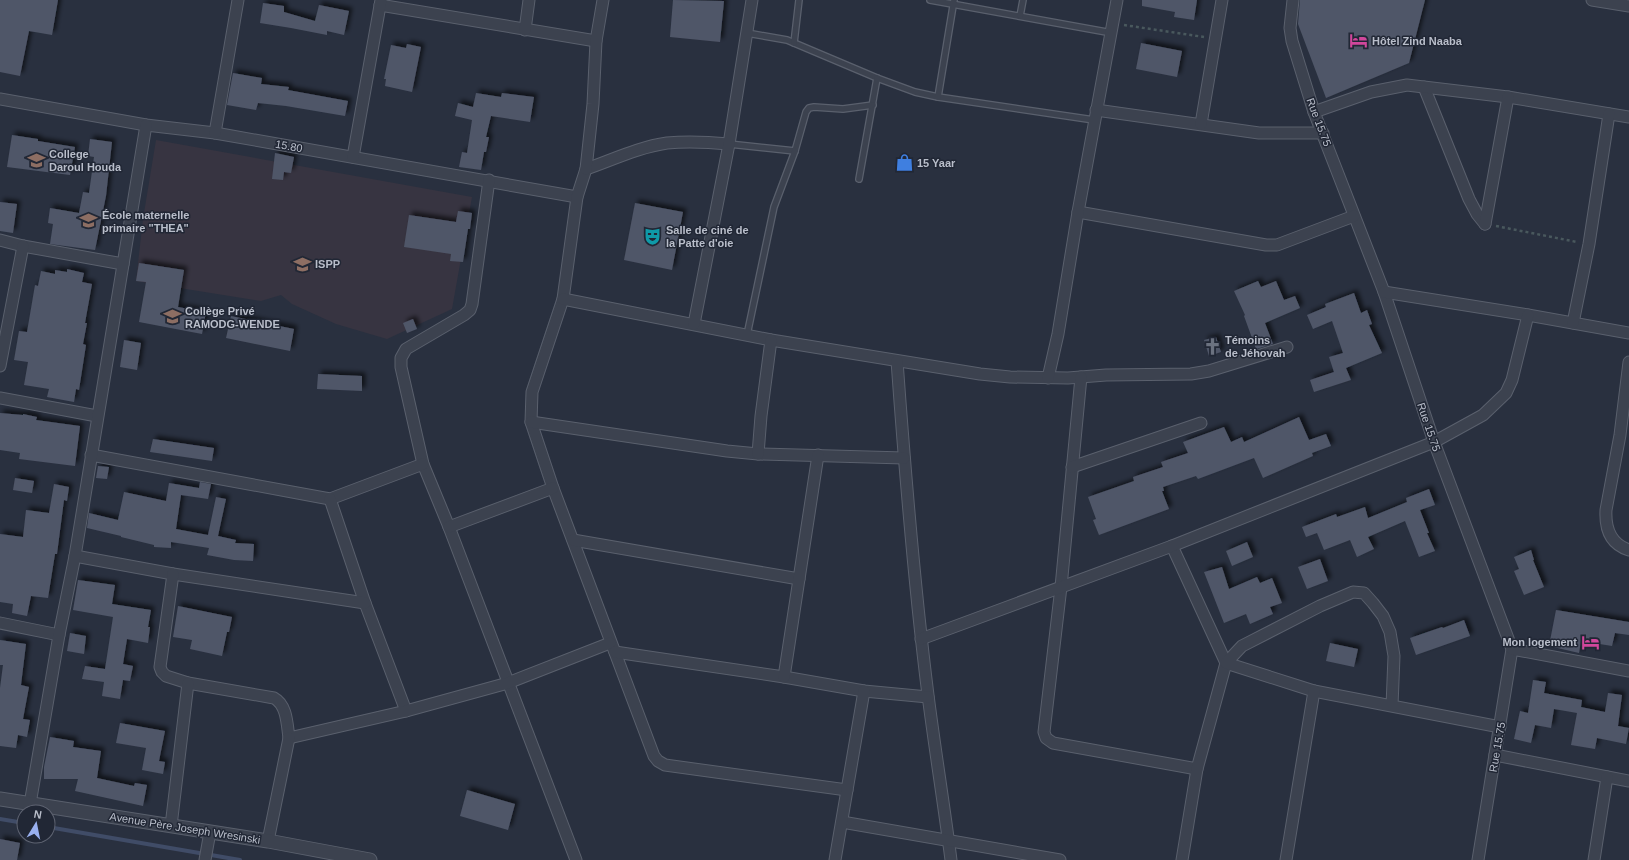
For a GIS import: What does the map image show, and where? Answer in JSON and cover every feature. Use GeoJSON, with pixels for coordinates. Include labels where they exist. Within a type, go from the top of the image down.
{"type":"FeatureCollection","features":[{"type":"Feature","properties":{"kind":"street"},"geometry":{"type":"LineString","coordinates":[[215,133],[238,0]]}},
{"type":"Feature","properties":{"kind":"street"},"geometry":{"type":"LineString","coordinates":[[525,30],[529,0]]}},
{"type":"Feature","properties":{"kind":"street"},"geometry":{"type":"LineString","coordinates":[[603,0],[596,41],[593,104],[586,168],[577,197],[563,299],[532,392],[532,422],[552,488],[654,756],[658,761],[665,765],[847,790]]}},
{"type":"Feature","properties":{"kind":"street"},"geometry":{"type":"LineString","coordinates":[[694,324],[729,144],[752,0]]}},
{"type":"Feature","properties":{"kind":"street"},"geometry":{"type":"LineString","coordinates":[[1048,378],[1058,334],[1095,115],[1113,28],[1117,0]]}},
{"type":"Feature","properties":{"kind":"street"},"geometry":{"type":"LineString","coordinates":[[1201,124],[1222,0]]}},
{"type":"Feature","properties":{"kind":"street","name":"Rue 15.75"},"geometry":{"type":"LineString","coordinates":[[1293,0],[1290,28],[1292,41],[1314,112],[1384,292],[1434,442],[1512,649],[1478,860]]}},
{"type":"Feature","properties":{"kind":"street"},"geometry":{"type":"LineString","coordinates":[[1592,0],[1629,6]]}},
{"type":"Feature","properties":{"kind":"street"},"geometry":{"type":"LineString","coordinates":[[353,157],[380,2],[525,30],[596,41]]}},
{"type":"Feature","properties":{"kind":"street"},"geometry":{"type":"LineString","coordinates":[[1314,112],[1378,90],[1408,85],[1508,97],[1629,117]]}},
{"type":"Feature","properties":{"kind":"street"},"geometry":{"type":"LineString","coordinates":[[1424,87],[1468,199],[1485,224]]}},
{"type":"Feature","properties":{"kind":"street"},"geometry":{"type":"LineString","coordinates":[[1485,224],[1508,97]]}},
{"type":"Feature","properties":{"kind":"street","name":"15.80"},"geometry":{"type":"LineString","coordinates":[[0,99],[146,125],[215,133],[489,180],[577,197]]}},
{"type":"Feature","properties":{"kind":"street"},"geometry":{"type":"LineString","coordinates":[[1573,323],[1590,244],[1609,114]]}},
{"type":"Feature","properties":{"kind":"street"},"geometry":{"type":"LineString","coordinates":[[1095,115],[1201,124],[1259,133],[1322,134]]}},
{"type":"Feature","properties":{"kind":"street"},"geometry":{"type":"LineString","coordinates":[[30,804],[59,635],[75,556],[146,125]]}},
{"type":"Feature","properties":{"kind":"street"},"geometry":{"type":"LineString","coordinates":[[586,168],[635,152],[666,144],[694,142],[729,144]]}},
{"type":"Feature","properties":{"kind":"street"},"geometry":{"type":"LineString","coordinates":[[489,180],[470,310],[406,350],[401,358],[401,367],[423,464],[449,527],[576,860]]}},
{"type":"Feature","properties":{"kind":"street"},"geometry":{"type":"LineString","coordinates":[[1078,212],[1266,245],[1277,245],[1354,216]]}},
{"type":"Feature","properties":{"kind":"street"},"geometry":{"type":"LineString","coordinates":[[0,240],[23,246],[123,264]]}},
{"type":"Feature","properties":{"kind":"street"},"geometry":{"type":"LineString","coordinates":[[0,366],[23,246]]}},
{"type":"Feature","properties":{"kind":"street"},"geometry":{"type":"LineString","coordinates":[[1384,292],[1629,333]]}},
{"type":"Feature","properties":{"kind":"street"},"geometry":{"type":"LineString","coordinates":[[563,299],[771,340],[980,374],[1010,377],[1048,378],[1106,375],[1191,374],[1209,371],[1287,347]]}},
{"type":"Feature","properties":{"kind":"street"},"geometry":{"type":"LineString","coordinates":[[922,639],[1172,546],[1434,442],[1483,415],[1506,393],[1512,380],[1528,315]]}},
{"type":"Feature","properties":{"kind":"street"},"geometry":{"type":"LineString","coordinates":[[758,454],[760,416],[771,340]]}},
{"type":"Feature","properties":{"kind":"street"},"geometry":{"type":"LineString","coordinates":[[897,361],[904,458],[928,697],[951,860]]}},
{"type":"Feature","properties":{"kind":"street"},"geometry":{"type":"LineString","coordinates":[[1629,362],[1620,435],[1606,510],[1608,532],[1614,540],[1625,549],[1629,550]]}},
{"type":"Feature","properties":{"kind":"street"},"geometry":{"type":"LineString","coordinates":[[1081,377],[1061,587],[1044,732],[1046,738],[1053,743],[1197,769]]}},
{"type":"Feature","properties":{"kind":"street"},"geometry":{"type":"LineString","coordinates":[[0,398],[97,416]]}},
{"type":"Feature","properties":{"kind":"street"},"geometry":{"type":"LineString","coordinates":[[532,422],[727,451],[758,454],[904,458]]}},
{"type":"Feature","properties":{"kind":"street"},"geometry":{"type":"LineString","coordinates":[[1072,467],[1201,423]]}},
{"type":"Feature","properties":{"kind":"street"},"geometry":{"type":"LineString","coordinates":[[91,455],[330,499],[423,464]]}},
{"type":"Feature","properties":{"kind":"street"},"geometry":{"type":"LineString","coordinates":[[784,677],[818,455]]}},
{"type":"Feature","properties":{"kind":"street"},"geometry":{"type":"LineString","coordinates":[[449,527],[552,488]]}},
{"type":"Feature","properties":{"kind":"street"},"geometry":{"type":"LineString","coordinates":[[330,499],[365,603],[406,711]]}},
{"type":"Feature","properties":{"kind":"street"},"geometry":{"type":"LineString","coordinates":[[573,540],[799,578]]}},
{"type":"Feature","properties":{"kind":"street"},"geometry":{"type":"LineString","coordinates":[[1172,546],[1226,663],[1314,691],[1500,727]]}},
{"type":"Feature","properties":{"kind":"street"},"geometry":{"type":"LineString","coordinates":[[75,556],[173,574],[365,603]]}},
{"type":"Feature","properties":{"kind":"street"},"geometry":{"type":"LineString","coordinates":[[173,574],[160,667],[166,676],[188,683],[274,698],[284,707],[289,738],[268,841]]}},
{"type":"Feature","properties":{"kind":"street"},"geometry":{"type":"LineString","coordinates":[[1182,860],[1197,769],[1226,663],[1242,646],[1313,609],[1353,592],[1364,593],[1373,602],[1383,616],[1390,632],[1394,656],[1392,706]]}},
{"type":"Feature","properties":{"kind":"street"},"geometry":{"type":"LineString","coordinates":[[0,623],[59,635]]}},
{"type":"Feature","properties":{"kind":"street"},"geometry":{"type":"LineString","coordinates":[[289,738],[406,711],[508,683],[613,648],[864,691],[928,697]]}},
{"type":"Feature","properties":{"kind":"street"},"geometry":{"type":"LineString","coordinates":[[1512,649],[1629,671]]}},
{"type":"Feature","properties":{"kind":"street"},"geometry":{"type":"LineString","coordinates":[[171,826],[188,683]]}},
{"type":"Feature","properties":{"kind":"street"},"geometry":{"type":"LineString","coordinates":[[835,860],[864,691]]}},
{"type":"Feature","properties":{"kind":"street"},"geometry":{"type":"LineString","coordinates":[[1286,860],[1314,691]]}},
{"type":"Feature","properties":{"kind":"street"},"geometry":{"type":"LineString","coordinates":[[1495,756],[1629,781]]}},
{"type":"Feature","properties":{"kind":"street"},"geometry":{"type":"LineString","coordinates":[[1594,860],[1607,777]]}},
{"type":"Feature","properties":{"kind":"street","name":"Avenue Père Joseph Wresinski"},"geometry":{"type":"LineString","coordinates":[[0,799],[30,804]]}},
{"type":"Feature","properties":{"kind":"street","name":"Avenue Père Joseph Wresinski"},"geometry":{"type":"LineString","coordinates":[[56,808],[268,841],[370,860]]}},
{"type":"Feature","properties":{"kind":"street"},"geometry":{"type":"LineString","coordinates":[[842,822],[1060,860]]}},
{"type":"Feature","properties":{"kind":"street"},"geometry":{"type":"LineString","coordinates":[[205,860],[210,832]]}},
{"type":"Feature","properties":{"kind":"lane"},"geometry":{"type":"LineString","coordinates":[[794,43],[798,0]]}},
{"type":"Feature","properties":{"kind":"lane"},"geometry":{"type":"LineString","coordinates":[[930,0],[954,2],[1020,16],[1113,28]]}},
{"type":"Feature","properties":{"kind":"lane"},"geometry":{"type":"LineString","coordinates":[[1020,16],[1023,0]]}},
{"type":"Feature","properties":{"kind":"lane"},"geometry":{"type":"LineString","coordinates":[[938,97],[954,2]]}},
{"type":"Feature","properties":{"kind":"lane"},"geometry":{"type":"LineString","coordinates":[[747,33],[787,40],[877,78],[915,92],[938,97],[1095,115]]}},
{"type":"Feature","properties":{"kind":"lane"},"geometry":{"type":"LineString","coordinates":[[859,179],[877,78]]}},
{"type":"Feature","properties":{"kind":"lane"},"geometry":{"type":"LineString","coordinates":[[746,335],[774,207],[795,151],[806,112],[809,108],[816,107],[843,109],[873,104]]}},
{"type":"Feature","properties":{"kind":"lane"},"geometry":{"type":"LineString","coordinates":[[729,144],[795,151]]}},
{"type":"Feature","properties":{"kind":"path"},"geometry":{"type":"LineString","coordinates":[[1113,28],[1215,39]]}},
{"type":"Feature","properties":{"kind":"path"},"geometry":{"type":"LineString","coordinates":[[1485,224],[1590,244]]}},
{"type":"Feature","properties":{"kind":"shaded area"},"geometry":{"type":"Polygon","coordinates":[[[156,140],[472,197],[452,309],[387,339],[336,324],[292,304],[281,295],[261,301],[136,281],[143,219],[156,140]]]}},
{"type":"Feature","properties":{"kind":"building"},"geometry":{"type":"Polygon","coordinates":[[[0,0],[58,0],[52,35],[29,31],[20,76],[0,72],[0,0]]]}},
{"type":"Feature","properties":{"kind":"building"},"geometry":{"type":"Polygon","coordinates":[[[673,0],[724,1],[720,42],[670,37],[673,0]]]}},
{"type":"Feature","properties":{"kind":"building"},"geometry":{"type":"Polygon","coordinates":[[[1142,0],[1197,0],[1194,20],[1174,17],[1175,12],[1142,6],[1142,0]]]}},
{"type":"Feature","properties":{"kind":"building","name":"Hôtel Zind Naaba"},"geometry":{"type":"Polygon","coordinates":[[[1300,0],[1425,0],[1409,63],[1326,98],[1298,24],[1300,0]]]}},
{"type":"Feature","properties":{"kind":"building"},"geometry":{"type":"Polygon","coordinates":[[[263,3],[284,6],[284,12],[315,21],[319,5],[349,11],[344,35],[327,31],[327,35],[260,23],[263,3]]]}},
{"type":"Feature","properties":{"kind":"building"},"geometry":{"type":"Polygon","coordinates":[[[1141,43],[1182,51],[1177,77],[1136,69],[1141,43]]]}},
{"type":"Feature","properties":{"kind":"building"},"geometry":{"type":"Polygon","coordinates":[[[407,44],[421,47],[412,92],[385,86],[386,79],[384,79],[391,45],[406,48],[407,44]]]}},
{"type":"Feature","properties":{"kind":"building"},"geometry":{"type":"Polygon","coordinates":[[[233,73],[262,78],[261,84],[289,87],[288,90],[348,101],[345,116],[258,103],[256,110],[227,105],[233,73]]]}},
{"type":"Feature","properties":{"kind":"building"},"geometry":{"type":"Polygon","coordinates":[[[476,93],[501,97],[502,93],[534,97],[530,122],[491,116],[486,137],[489,137],[486,152],[484,152],[481,170],[459,167],[462,152],[467,153],[472,120],[455,116],[458,103],[473,107],[476,93]]]}},
{"type":"Feature","properties":{"kind":"building"},"geometry":{"type":"Polygon","coordinates":[[[12,135],[75,147],[70,175],[7,167],[12,135]]]}},
{"type":"Feature","properties":{"kind":"building"},"geometry":{"type":"Polygon","coordinates":[[[90,139],[112,142],[106,196],[95,250],[50,244],[53,224],[48,223],[50,208],[79,213],[83,192],[89,193],[94,157],[88,156],[90,139]]]}},
{"type":"Feature","properties":{"kind":"building"},"geometry":{"type":"Polygon","coordinates":[[[275,153],[294,157],[291,173],[284,172],[283,180],[272,179],[275,153]]]}},
{"type":"Feature","properties":{"kind":"building"},"geometry":{"type":"Polygon","coordinates":[[[0,202],[17,204],[13,233],[0,231],[0,202]]]}},
{"type":"Feature","properties":{"kind":"building","name":"Salle de ciné de la Patte d'oie"},"geometry":{"type":"Polygon","coordinates":[[[635,203],[683,212],[672,270],[624,260],[635,203]]]}},
{"type":"Feature","properties":{"kind":"building"},"geometry":{"type":"Polygon","coordinates":[[[458,211],[472,213],[463,262],[450,261],[451,254],[404,247],[409,215],[456,222],[458,211]]]}},
{"type":"Feature","properties":{"kind":"building"},"geometry":{"type":"Polygon","coordinates":[[[139,263],[184,270],[178,307],[206,312],[202,334],[139,322],[146,282],[136,281],[139,263]]]}},
{"type":"Feature","properties":{"kind":"building"},"geometry":{"type":"Polygon","coordinates":[[[67,269],[84,273],[82,282],[92,284],[85,323],[87,323],[83,344],[86,345],[79,390],[76,389],[74,402],[47,397],[49,389],[24,385],[28,362],[14,360],[19,331],[27,332],[35,285],[38,286],[41,271],[55,274],[55,270],[67,272],[67,269]]]}},
{"type":"Feature","properties":{"kind":"building"},"geometry":{"type":"Polygon","coordinates":[[[1258,281],[1261,287],[1276,281],[1284,300],[1295,296],[1300,308],[1265,323],[1273,344],[1256,349],[1244,316],[1245,315],[1234,291],[1258,281]]]}},
{"type":"Feature","properties":{"kind":"building"},"geometry":{"type":"Polygon","coordinates":[[[1354,293],[1361,313],[1367,310],[1372,324],[1369,325],[1382,353],[1346,368],[1351,380],[1314,392],[1310,380],[1334,372],[1329,357],[1343,353],[1332,321],[1313,329],[1307,315],[1326,307],[1325,304],[1354,293]]]}},
{"type":"Feature","properties":{"kind":"building"},"geometry":{"type":"Polygon","coordinates":[[[231,316],[294,329],[290,351],[226,338],[231,316]]]}},
{"type":"Feature","properties":{"kind":"building"},"geometry":{"type":"Polygon","coordinates":[[[413,319],[417,329],[407,333],[403,323],[413,319]]]}},
{"type":"Feature","properties":{"kind":"building","name":"Témoins de Jéhovah"},"geometry":{"type":"Polygon","coordinates":[[[1216,337],[1221,352],[1209,356],[1204,340],[1216,337]]]}},
{"type":"Feature","properties":{"kind":"building"},"geometry":{"type":"Polygon","coordinates":[[[124,340],[141,343],[137,370],[120,367],[124,340]]]}},
{"type":"Feature","properties":{"kind":"building"},"geometry":{"type":"Polygon","coordinates":[[[318,374],[362,376],[362,391],[317,389],[318,374]]]}},
{"type":"Feature","properties":{"kind":"building"},"geometry":{"type":"Polygon","coordinates":[[[0,413],[23,414],[37,417],[36,420],[80,426],[75,466],[19,459],[20,453],[0,450],[0,413]]]}},
{"type":"Feature","properties":{"kind":"building"},"geometry":{"type":"Polygon","coordinates":[[[1299,417],[1309,440],[1326,434],[1331,446],[1312,453],[1313,456],[1263,478],[1254,458],[1198,479],[1196,476],[1163,487],[1164,491],[1162,491],[1169,509],[1099,535],[1093,520],[1096,519],[1088,497],[1134,481],[1133,477],[1163,467],[1161,462],[1188,453],[1183,442],[1224,427],[1231,442],[1242,437],[1244,442],[1299,417]]]}},
{"type":"Feature","properties":{"kind":"building"},"geometry":{"type":"Polygon","coordinates":[[[153,439],[214,448],[212,461],[150,452],[153,439]]]}},
{"type":"Feature","properties":{"kind":"building"},"geometry":{"type":"Polygon","coordinates":[[[98,466],[109,467],[107,479],[96,478],[98,466]]]}},
{"type":"Feature","properties":{"kind":"building"},"geometry":{"type":"Polygon","coordinates":[[[15,478],[34,481],[32,493],[13,490],[15,478]]]}},
{"type":"Feature","properties":{"kind":"building"},"geometry":{"type":"Polygon","coordinates":[[[200,482],[211,484],[208,499],[181,495],[176,529],[208,535],[216,497],[226,499],[218,536],[236,540],[235,543],[254,544],[253,561],[234,560],[207,555],[209,548],[171,542],[171,548],[154,547],[154,545],[87,528],[89,513],[118,520],[124,492],[166,501],[169,483],[199,488],[200,482]]]}},
{"type":"Feature","properties":{"kind":"building"},"geometry":{"type":"Polygon","coordinates":[[[54,484],[69,487],[67,501],[64,500],[57,554],[55,554],[48,598],[31,596],[27,616],[12,613],[13,604],[0,602],[0,534],[23,537],[26,510],[49,513],[54,484]]]}},
{"type":"Feature","properties":{"kind":"building"},"geometry":{"type":"Polygon","coordinates":[[[1429,489],[1435,505],[1420,510],[1429,533],[1427,533],[1435,551],[1419,557],[1405,521],[1368,537],[1374,549],[1357,557],[1350,540],[1324,550],[1317,533],[1306,537],[1302,527],[1336,514],[1337,517],[1365,507],[1368,518],[1407,502],[1406,498],[1429,489]]]}},
{"type":"Feature","properties":{"kind":"building"},"geometry":{"type":"Polygon","coordinates":[[[1247,542],[1253,557],[1232,566],[1226,551],[1247,542]]]}},
{"type":"Feature","properties":{"kind":"building"},"geometry":{"type":"Polygon","coordinates":[[[1531,550],[1533,560],[1544,587],[1524,595],[1514,571],[1519,569],[1514,557],[1531,550]]]}},
{"type":"Feature","properties":{"kind":"building"},"geometry":{"type":"Polygon","coordinates":[[[1320,559],[1328,581],[1307,589],[1298,567],[1320,559]]]}},
{"type":"Feature","properties":{"kind":"building"},"geometry":{"type":"Polygon","coordinates":[[[1222,567],[1229,589],[1257,577],[1260,583],[1272,578],[1282,603],[1270,607],[1273,614],[1250,624],[1246,614],[1224,623],[1204,572],[1222,567]]]}},
{"type":"Feature","properties":{"kind":"building"},"geometry":{"type":"Polygon","coordinates":[[[78,580],[115,585],[112,604],[151,610],[148,627],[150,627],[148,643],[127,639],[123,664],[133,666],[130,681],[123,680],[120,699],[102,696],[104,682],[82,679],[85,666],[105,669],[113,617],[73,610],[78,580]]]}},
{"type":"Feature","properties":{"kind":"building"},"geometry":{"type":"Polygon","coordinates":[[[178,606],[232,617],[222,656],[190,649],[192,640],[173,637],[178,606]]]}},
{"type":"Feature","properties":{"kind":"building"},"geometry":{"type":"Polygon","coordinates":[[[1556,610],[1629,622],[1629,635],[1615,633],[1612,646],[1581,641],[1579,653],[1549,646],[1556,610]]]}},
{"type":"Feature","properties":{"kind":"building"},"geometry":{"type":"Polygon","coordinates":[[[1464,620],[1470,636],[1416,655],[1410,638],[1464,620]]]}},
{"type":"Feature","properties":{"kind":"building"},"geometry":{"type":"Polygon","coordinates":[[[70,633],[86,636],[84,654],[67,651],[70,633]]]}},
{"type":"Feature","properties":{"kind":"building"},"geometry":{"type":"Polygon","coordinates":[[[0,640],[26,644],[21,685],[29,687],[23,719],[30,720],[27,737],[18,735],[16,748],[0,746],[0,688],[3,665],[0,665],[0,640]]]}},
{"type":"Feature","properties":{"kind":"building"},"geometry":{"type":"Polygon","coordinates":[[[1330,643],[1358,649],[1354,667],[1326,661],[1330,643]]]}},
{"type":"Feature","properties":{"kind":"building"},"geometry":{"type":"Polygon","coordinates":[[[1533,680],[1546,682],[1544,693],[1582,700],[1581,707],[1605,712],[1608,693],[1622,695],[1618,726],[1629,728],[1626,744],[1597,738],[1595,749],[1571,745],[1577,713],[1554,709],[1551,728],[1535,725],[1531,743],[1514,739],[1520,711],[1528,713],[1533,680]]]}},
{"type":"Feature","properties":{"kind":"building"},"geometry":{"type":"Polygon","coordinates":[[[120,723],[165,731],[159,761],[165,762],[163,774],[142,770],[146,748],[116,743],[120,723]]]}},
{"type":"Feature","properties":{"kind":"building"},"geometry":{"type":"Polygon","coordinates":[[[50,737],[74,741],[73,747],[101,751],[97,778],[134,786],[135,783],[147,785],[143,806],[75,791],[78,779],[44,779],[44,767],[50,737]]]}},
{"type":"Feature","properties":{"kind":"building"},"geometry":{"type":"Polygon","coordinates":[[[467,790],[515,804],[508,830],[460,816],[467,790]]]}},
{"type":"Feature","properties":{"kind":"building"},"geometry":{"type":"Polygon","coordinates":[[[0,839],[20,844],[17,860],[0,860],[0,839]]]}},
{"type":"Feature","properties":{"kind":"waterway"},"geometry":{"type":"LineString","coordinates":[[0,819],[16,822]]}},
{"type":"Feature","properties":{"kind":"waterway"},"geometry":{"type":"LineString","coordinates":[[56,828],[240,860]]}},
{"type":"Feature","properties":{"kind":"place","name":"Hôtel Zind Naaba"},"geometry":{"type":"Point","coordinates":[1359,41]}},
{"type":"Feature","properties":{"kind":"place","name":"College Daroul Houda"},"geometry":{"type":"Point","coordinates":[36,160]}},
{"type":"Feature","properties":{"kind":"place","name":"15 Yaar"},"geometry":{"type":"Point","coordinates":[904,163]}},
{"type":"Feature","properties":{"kind":"place","name":"École maternelle primaire \"THEA\""},"geometry":{"type":"Point","coordinates":[89,221]}},
{"type":"Feature","properties":{"kind":"place","name":"Salle de ciné de la Patte d'oie"},"geometry":{"type":"Point","coordinates":[653,236]}},
{"type":"Feature","properties":{"kind":"place","name":"ISPP"},"geometry":{"type":"Point","coordinates":[302,264]}},
{"type":"Feature","properties":{"kind":"place","name":"Collège Privé RAMODG-WENDE"},"geometry":{"type":"Point","coordinates":[172,317]}},
{"type":"Feature","properties":{"kind":"place","name":"Témoins de Jéhovah"},"geometry":{"type":"Point","coordinates":[1212,346]}},
{"type":"Feature","properties":{"kind":"place","name":"Mon logement"},"geometry":{"type":"Point","coordinates":[1590,642]}}]}
